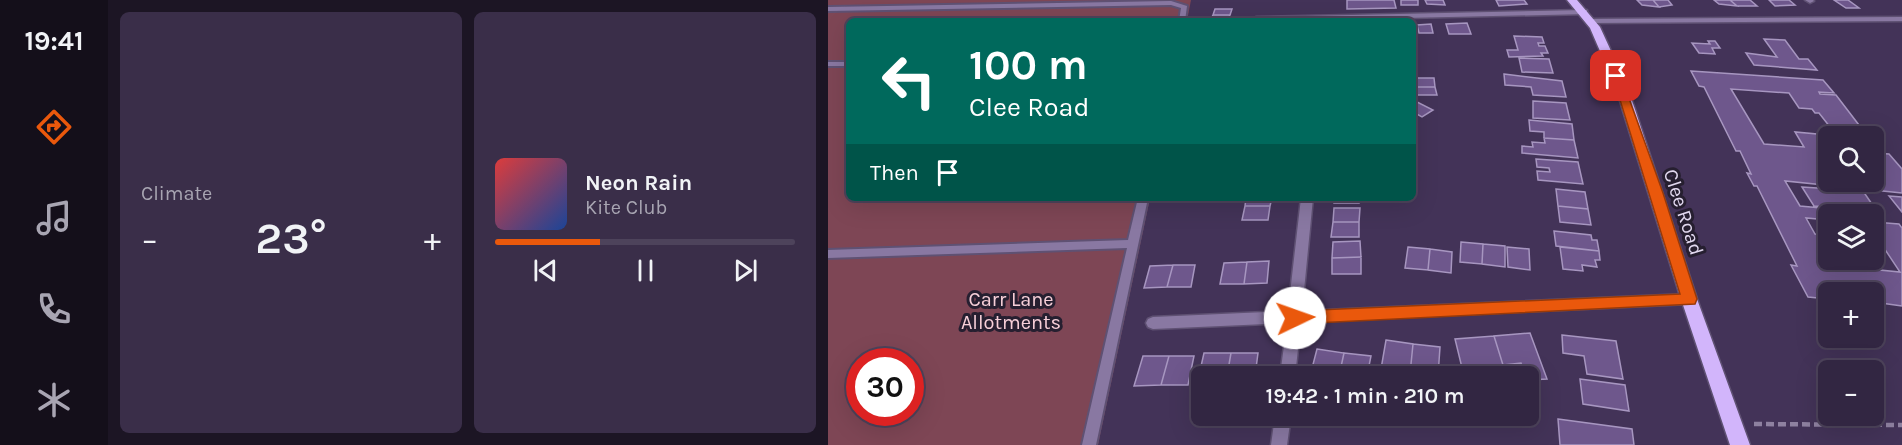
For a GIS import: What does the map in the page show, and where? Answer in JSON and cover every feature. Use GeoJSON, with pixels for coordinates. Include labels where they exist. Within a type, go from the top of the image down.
{"type":"FeatureCollection","features":[{"type":"Feature","properties":{"kind":"main road","name":"Clee Road"},"geometry":{"type":"LineString","coordinates":[[1572,0],[1587,17],[1622,88],[1689,299],[1740,445]]}},
{"type":"Feature","properties":{"kind":"street"},"geometry":{"type":"LineString","coordinates":[[1256,18],[1258,10]]}},
{"type":"Feature","properties":{"kind":"street"},"geometry":{"type":"LineString","coordinates":[[1416,19],[1902,19]]}},
{"type":"Feature","properties":{"kind":"street"},"geometry":{"type":"LineString","coordinates":[[1289,366],[1307,201]]}},
{"type":"Feature","properties":{"kind":"street"},"geometry":{"type":"LineString","coordinates":[[1153,323],[1689,299]]}},
{"type":"Feature","properties":{"kind":"street"},"geometry":{"type":"LineString","coordinates":[[1280,445],[1282,426]]}},
{"type":"Feature","properties":{"kind":"lane"},"geometry":{"type":"LineString","coordinates":[[828,9],[1171,3],[1185,7],[1183,18]]}},
{"type":"Feature","properties":{"kind":"lane"},"geometry":{"type":"LineString","coordinates":[[828,64],[846,64]]}},
{"type":"Feature","properties":{"kind":"lane"},"geometry":{"type":"LineString","coordinates":[[1089,445],[1142,201]]}},
{"type":"Feature","properties":{"kind":"lane"},"geometry":{"type":"LineString","coordinates":[[828,254],[1133,244]]}},
{"type":"Feature","properties":{"kind":"path"},"geometry":{"type":"LineString","coordinates":[[1732,423],[1779,426],[1902,425]]}},
{"type":"Feature","properties":{"kind":"green space","name":"Carr Lane Allotments"},"geometry":{"type":"Polygon","coordinates":[[[828,0],[1191,0],[1188,18],[846,18],[846,201],[1149,201],[1098,445],[828,445],[828,0]]]}},
{"type":"Feature","properties":{"kind":"building"},"geometry":{"type":"Polygon","coordinates":[[[1347,0],[1394,0],[1396,8],[1347,9],[1347,0]]]}},
{"type":"Feature","properties":{"kind":"building"},"geometry":{"type":"Polygon","coordinates":[[[1401,0],[1418,0],[1418,5],[1401,5],[1401,0]]]}},
{"type":"Feature","properties":{"kind":"building"},"geometry":{"type":"Polygon","coordinates":[[[1425,0],[1443,0],[1445,5],[1427,4],[1425,0]]]}},
{"type":"Feature","properties":{"kind":"building"},"geometry":{"type":"Polygon","coordinates":[[[1496,0],[1524,0],[1527,4],[1499,6],[1496,0]]]}},
{"type":"Feature","properties":{"kind":"building"},"geometry":{"type":"Polygon","coordinates":[[[1637,0],[1653,0],[1659,7],[1642,5],[1637,0]]]}},
{"type":"Feature","properties":{"kind":"building"},"geometry":{"type":"Polygon","coordinates":[[[1653,0],[1668,0],[1672,5],[1659,7],[1653,0]]]}},
{"type":"Feature","properties":{"kind":"building"},"geometry":{"type":"Polygon","coordinates":[[[1714,0],[1730,0],[1737,6],[1719,4],[1714,0]]]}},
{"type":"Feature","properties":{"kind":"building"},"geometry":{"type":"Polygon","coordinates":[[[1730,0],[1750,0],[1757,6],[1737,6],[1730,0]]]}},
{"type":"Feature","properties":{"kind":"building"},"geometry":{"type":"Polygon","coordinates":[[[1769,0],[1789,0],[1795,5],[1775,6],[1769,0]]]}},
{"type":"Feature","properties":{"kind":"building"},"geometry":{"type":"Polygon","coordinates":[[[1834,0],[1848,0],[1859,8],[1846,8],[1834,0]]]}},
{"type":"Feature","properties":{"kind":"building"},"geometry":{"type":"Polygon","coordinates":[[[1215,9],[1232,9],[1230,15],[1213,15],[1215,9]]]}},
{"type":"Feature","properties":{"kind":"building"},"geometry":{"type":"Polygon","coordinates":[[[1213,15],[1230,15],[1228,18],[1212,18],[1213,15]]]}},
{"type":"Feature","properties":{"kind":"building"},"geometry":{"type":"Polygon","coordinates":[[[1467,23],[1471,34],[1449,34],[1446,24],[1467,23]]]}},
{"type":"Feature","properties":{"kind":"building"},"geometry":{"type":"Polygon","coordinates":[[[1431,24],[1433,33],[1419,33],[1417,25],[1431,24]]]}},
{"type":"Feature","properties":{"kind":"building"},"geometry":{"type":"Polygon","coordinates":[[[1514,36],[1542,37],[1544,43],[1538,43],[1539,46],[1545,46],[1548,53],[1541,53],[1543,56],[1509,57],[1507,50],[1518,50],[1514,36]]]}},
{"type":"Feature","properties":{"kind":"building"},"geometry":{"type":"Polygon","coordinates":[[[1764,39],[1785,40],[1799,59],[1808,59],[1817,70],[1754,65],[1746,53],[1777,57],[1764,39]]]}},
{"type":"Feature","properties":{"kind":"building"},"geometry":{"type":"Polygon","coordinates":[[[1708,41],[1715,41],[1720,48],[1712,48],[1715,54],[1699,53],[1692,43],[1710,44],[1708,41]]]}},
{"type":"Feature","properties":{"kind":"building"},"geometry":{"type":"Polygon","coordinates":[[[1519,58],[1549,59],[1553,73],[1522,72],[1519,58]]]}},
{"type":"Feature","properties":{"kind":"building"},"geometry":{"type":"Polygon","coordinates":[[[1691,71],[1823,80],[1834,93],[1819,92],[1820,94],[1836,95],[1860,126],[1829,126],[1819,113],[1815,113],[1812,109],[1799,108],[1789,93],[1731,89],[1764,144],[1804,147],[1795,132],[1818,134],[1818,184],[1785,181],[1800,206],[1818,208],[1818,219],[1806,218],[1815,234],[1818,234],[1818,270],[1900,272],[1884,248],[1884,223],[1899,224],[1902,228],[1902,306],[1884,303],[1884,282],[1818,282],[1818,298],[1808,297],[1791,265],[1797,266],[1757,186],[1754,186],[1747,173],[1751,174],[1740,151],[1736,151],[1704,87],[1699,86],[1691,71]]]}},
{"type":"Feature","properties":{"kind":"building"},"geometry":{"type":"Polygon","coordinates":[[[1504,74],[1562,81],[1566,97],[1533,95],[1531,87],[1505,85],[1504,74]]]}},
{"type":"Feature","properties":{"kind":"building"},"geometry":{"type":"Polygon","coordinates":[[[1416,78],[1434,78],[1435,87],[1416,87],[1416,78]]]}},
{"type":"Feature","properties":{"kind":"building"},"geometry":{"type":"Polygon","coordinates":[[[1416,87],[1435,87],[1437,95],[1416,95],[1416,87]]]}},
{"type":"Feature","properties":{"kind":"building"},"geometry":{"type":"Polygon","coordinates":[[[1533,101],[1566,103],[1570,120],[1533,118],[1533,101]]]}},
{"type":"Feature","properties":{"kind":"building"},"geometry":{"type":"Polygon","coordinates":[[[1416,102],[1433,110],[1422,117],[1416,114],[1416,102]]]}},
{"type":"Feature","properties":{"kind":"building"},"geometry":{"type":"Polygon","coordinates":[[[1529,120],[1572,124],[1574,140],[1544,138],[1544,132],[1530,131],[1529,120]]]}},
{"type":"Feature","properties":{"kind":"building"},"geometry":{"type":"Polygon","coordinates":[[[1544,138],[1574,140],[1578,158],[1522,153],[1522,146],[1533,147],[1532,142],[1545,143],[1544,138]]]}},
{"type":"Feature","properties":{"kind":"building"},"geometry":{"type":"Polygon","coordinates":[[[1884,154],[1889,154],[1902,169],[1902,193],[1884,191],[1884,154]]]}},
{"type":"Feature","properties":{"kind":"building"},"geometry":{"type":"Polygon","coordinates":[[[1536,159],[1578,162],[1583,184],[1538,180],[1537,171],[1550,172],[1549,168],[1537,167],[1536,159]]]}},
{"type":"Feature","properties":{"kind":"building"},"geometry":{"type":"Polygon","coordinates":[[[1802,187],[1818,188],[1818,192],[1864,192],[1872,204],[1818,204],[1818,206],[1814,206],[1802,187]]]}},
{"type":"Feature","properties":{"kind":"building"},"geometry":{"type":"Polygon","coordinates":[[[1556,189],[1585,192],[1588,209],[1558,206],[1556,189]]]}},
{"type":"Feature","properties":{"kind":"building"},"geometry":{"type":"Polygon","coordinates":[[[1889,196],[1902,197],[1902,212],[1889,196]]]}},
{"type":"Feature","properties":{"kind":"building"},"geometry":{"type":"Polygon","coordinates":[[[1246,201],[1271,201],[1270,206],[1245,206],[1246,201]]]}},
{"type":"Feature","properties":{"kind":"building"},"geometry":{"type":"Polygon","coordinates":[[[1334,201],[1359,201],[1359,203],[1334,203],[1334,201]]]}},
{"type":"Feature","properties":{"kind":"building"},"geometry":{"type":"Polygon","coordinates":[[[1245,206],[1270,206],[1268,220],[1242,220],[1245,206]]]}},
{"type":"Feature","properties":{"kind":"building"},"geometry":{"type":"Polygon","coordinates":[[[1558,206],[1588,209],[1591,225],[1560,222],[1558,206]]]}},
{"type":"Feature","properties":{"kind":"building"},"geometry":{"type":"Polygon","coordinates":[[[1334,208],[1360,208],[1359,222],[1333,222],[1334,208]]]}},
{"type":"Feature","properties":{"kind":"building"},"geometry":{"type":"Polygon","coordinates":[[[1333,222],[1359,222],[1359,237],[1331,237],[1333,222]]]}},
{"type":"Feature","properties":{"kind":"building"},"geometry":{"type":"Polygon","coordinates":[[[1554,231],[1591,235],[1592,240],[1597,240],[1599,251],[1556,246],[1554,231]]]}},
{"type":"Feature","properties":{"kind":"building"},"geometry":{"type":"Polygon","coordinates":[[[1360,241],[1361,257],[1332,258],[1333,242],[1360,241]]]}},
{"type":"Feature","properties":{"kind":"building"},"geometry":{"type":"Polygon","coordinates":[[[1461,242],[1483,244],[1482,264],[1460,262],[1461,242]]]}},
{"type":"Feature","properties":{"kind":"building"},"geometry":{"type":"Polygon","coordinates":[[[1483,244],[1505,246],[1505,267],[1482,264],[1483,244]]]}},
{"type":"Feature","properties":{"kind":"building"},"geometry":{"type":"Polygon","coordinates":[[[1408,247],[1430,249],[1428,270],[1405,268],[1408,247]]]}},
{"type":"Feature","properties":{"kind":"building"},"geometry":{"type":"Polygon","coordinates":[[[1507,247],[1529,249],[1530,270],[1508,267],[1507,247]]]}},
{"type":"Feature","properties":{"kind":"building"},"geometry":{"type":"Polygon","coordinates":[[[1560,247],[1599,251],[1600,260],[1595,260],[1597,267],[1582,265],[1583,271],[1563,269],[1560,247]]]}},
{"type":"Feature","properties":{"kind":"building"},"geometry":{"type":"Polygon","coordinates":[[[1430,249],[1452,252],[1451,273],[1428,270],[1430,249]]]}},
{"type":"Feature","properties":{"kind":"building"},"geometry":{"type":"Polygon","coordinates":[[[1361,257],[1361,274],[1332,274],[1332,258],[1361,257]]]}},
{"type":"Feature","properties":{"kind":"building"},"geometry":{"type":"Polygon","coordinates":[[[1269,261],[1267,283],[1244,284],[1247,262],[1269,261]]]}},
{"type":"Feature","properties":{"kind":"building"},"geometry":{"type":"Polygon","coordinates":[[[1247,262],[1244,284],[1220,284],[1224,263],[1247,262]]]}},
{"type":"Feature","properties":{"kind":"building"},"geometry":{"type":"Polygon","coordinates":[[[1173,265],[1195,265],[1191,287],[1167,287],[1173,265]]]}},
{"type":"Feature","properties":{"kind":"building"},"geometry":{"type":"Polygon","coordinates":[[[1173,265],[1167,287],[1144,288],[1150,266],[1173,265]]]}},
{"type":"Feature","properties":{"kind":"building"},"geometry":{"type":"Polygon","coordinates":[[[1530,333],[1547,379],[1539,379],[1539,366],[1522,366],[1521,363],[1503,365],[1494,336],[1530,333]]]}},
{"type":"Feature","properties":{"kind":"building"},"geometry":{"type":"Polygon","coordinates":[[[1562,335],[1616,341],[1623,379],[1587,374],[1584,356],[1563,353],[1562,335]]]}},
{"type":"Feature","properties":{"kind":"building"},"geometry":{"type":"Polygon","coordinates":[[[1494,336],[1503,365],[1462,366],[1455,339],[1494,336]]]}},
{"type":"Feature","properties":{"kind":"building"},"geometry":{"type":"Polygon","coordinates":[[[1386,340],[1413,344],[1411,366],[1382,366],[1386,340]]]}},
{"type":"Feature","properties":{"kind":"building"},"geometry":{"type":"Polygon","coordinates":[[[1413,344],[1440,347],[1439,366],[1411,366],[1413,344]]]}},
{"type":"Feature","properties":{"kind":"building"},"geometry":{"type":"Polygon","coordinates":[[[1317,349],[1344,353],[1341,366],[1313,366],[1317,349]]]}},
{"type":"Feature","properties":{"kind":"building"},"geometry":{"type":"Polygon","coordinates":[[[1204,353],[1231,353],[1229,366],[1201,366],[1204,353]]]}},
{"type":"Feature","properties":{"kind":"building"},"geometry":{"type":"Polygon","coordinates":[[[1231,353],[1258,353],[1256,366],[1229,366],[1231,353]]]}},
{"type":"Feature","properties":{"kind":"building"},"geometry":{"type":"Polygon","coordinates":[[[1344,353],[1371,356],[1369,366],[1341,366],[1344,353]]]}},
{"type":"Feature","properties":{"kind":"building"},"geometry":{"type":"Polygon","coordinates":[[[1143,356],[1169,356],[1161,385],[1134,386],[1143,356]]]}},
{"type":"Feature","properties":{"kind":"building"},"geometry":{"type":"Polygon","coordinates":[[[1169,356],[1194,356],[1188,385],[1161,385],[1169,356]]]}},
{"type":"Feature","properties":{"kind":"building"},"geometry":{"type":"Polygon","coordinates":[[[1580,379],[1625,385],[1629,411],[1583,404],[1580,379]]]}},
{"type":"Feature","properties":{"kind":"building"},"geometry":{"type":"Polygon","coordinates":[[[1558,419],[1632,429],[1634,445],[1560,445],[1558,419]]]}},
{"type":"Feature","properties":{"kind":"route"},"geometry":{"type":"LineString","coordinates":[[1295,318],[1689,299],[1657,193],[1616,76]]}}]}
